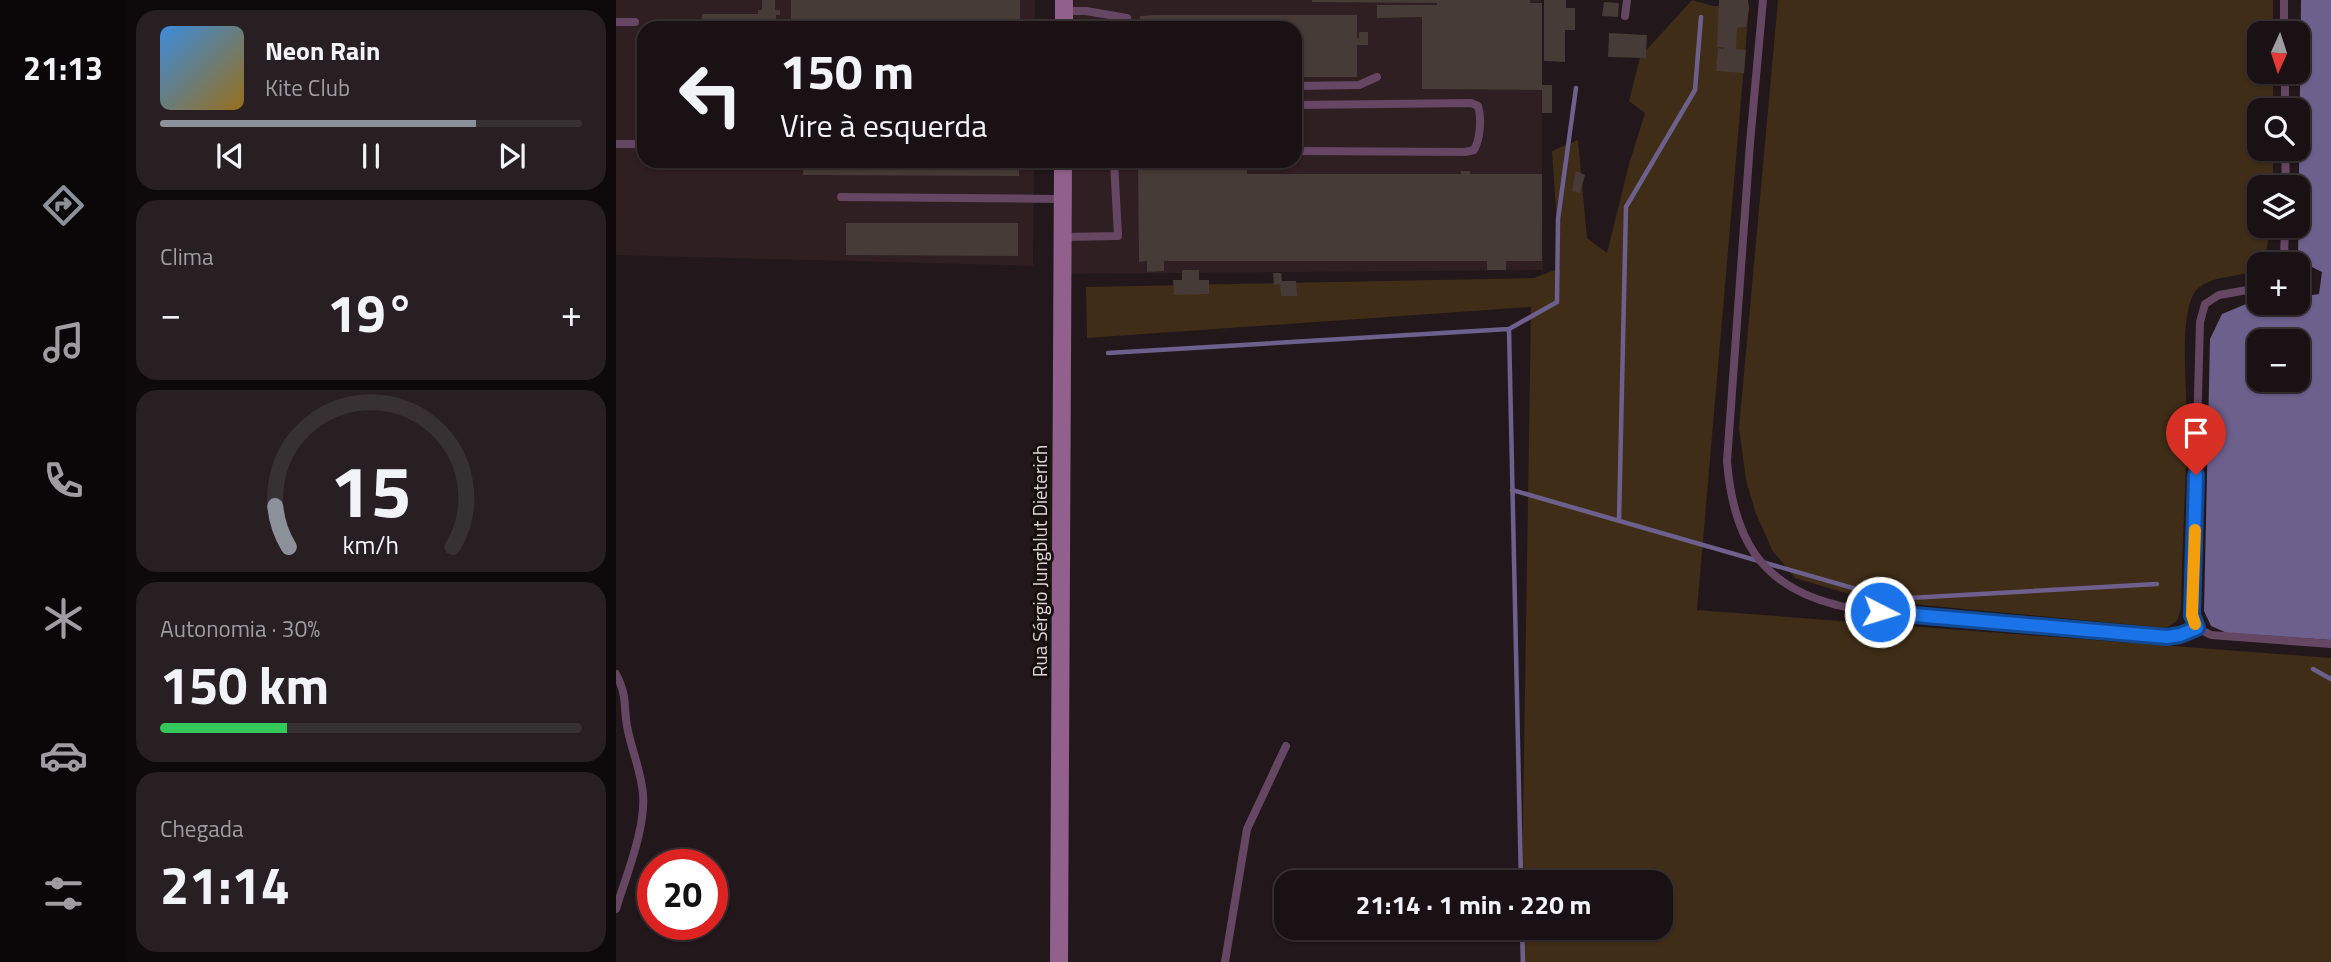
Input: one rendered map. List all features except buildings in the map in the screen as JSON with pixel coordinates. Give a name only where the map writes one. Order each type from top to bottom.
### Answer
[{"type":"street","name":"Rua Sérgio Jungblut Dieterich","points":[[1059,962],[1063,168]]},
{"type":"lane","points":[[1625,16],[1627,0]]},
{"type":"lane","points":[[1763,0],[1749,144],[1727,461],[1732,502],[1746,543],[1771,574],[1798,591],[1836,605],[1880,612],[2167,637],[2197,628]]},
{"type":"lane","points":[[2284,0],[2284,21]]},
{"type":"lane","points":[[1064,13],[1086,11],[1127,18]]},
{"type":"lane","points":[[616,22],[635,22]]},
{"type":"lane","points":[[1302,86],[1359,85],[1377,77]]},
{"type":"lane","points":[[1302,105],[1471,103],[1478,107],[1480,112],[1478,145],[1474,150],[1465,152],[1302,151]]},
{"type":"lane","points":[[616,144],[637,144]]},
{"type":"lane","points":[[1063,237],[1118,236],[1114,168]]},
{"type":"lane","points":[[841,197],[1063,199]]},
{"type":"lane","points":[[2247,290],[2219,295],[2205,304],[2200,322],[2192,615],[2197,628],[2211,635],[2331,644]]},
{"type":"lane","points":[[616,674],[625,692],[627,726],[644,798],[639,831],[616,909]]},
{"type":"lane","points":[[1225,962],[1247,829],[1286,746]]},
{"type":"shaded area","points":[[616,0],[1035,0],[1035,21],[637,21],[637,168],[1034,168],[1033,266],[616,255]]},
{"type":"shaded area","points":[[1074,0],[1541,0],[1543,270],[1070,274],[1071,168],[1302,168],[1302,21],[1073,21]]},
{"type":"shaded area","points":[[1692,0],[1713,6],[1749,8],[1697,610],[2331,658],[2331,962],[1520,962],[1521,940],[1673,940],[1673,870],[1522,870],[1531,307],[1087,338],[1086,287],[1534,278],[1560,268],[1552,151],[1578,140],[1587,238],[1607,253],[1645,113],[1629,101],[1640,57]]},
{"type":"shaded area","points":[[1778,0],[2273,0],[2273,21],[2247,21],[2247,84],[2273,84],[2273,98],[2247,98],[2247,161],[2273,161],[2273,175],[2247,175],[2247,238],[2269,238],[2268,244],[2266,252],[2247,252],[2247,273],[2215,280],[2197,290],[2188,312],[2185,343],[2187,422],[2181,608],[2177,621],[2166,628],[1869,600],[1795,578],[1772,550],[1755,511],[1746,480],[1739,428]]},
{"type":"shaded area","points":[[2301,0],[2331,0],[2331,640],[2227,633],[2211,626],[2204,611],[2210,339],[2222,314],[2246,304],[2247,315],[2310,315],[2310,295],[2319,294],[2322,272],[2310,266],[2310,252],[2298,252],[2298,238],[2310,238],[2310,175],[2299,175],[2299,161],[2310,161],[2310,98],[2300,98],[2300,84],[2310,84],[2310,21],[2301,21]]},
{"type":"waterway","points":[[1619,521],[1626,207],[1695,90],[1701,17]]},
{"type":"waterway","points":[[1509,329],[1557,302],[1558,219],[1576,88]]},
{"type":"waterway","points":[[1108,353],[1509,329],[1521,870]]},
{"type":"waterway","points":[[1512,490],[1891,599],[2157,584]]},
{"type":"waterway","points":[[2313,669],[2331,679]]},
{"type":"waterway","points":[[1522,940],[1523,962]]},
{"type":"slow traffic","points":[[2195,530],[2192,615],[2195,624]]},
{"type":"route","points":[[1880,612],[2167,637],[2197,628],[2192,615],[2196,475]]}]
